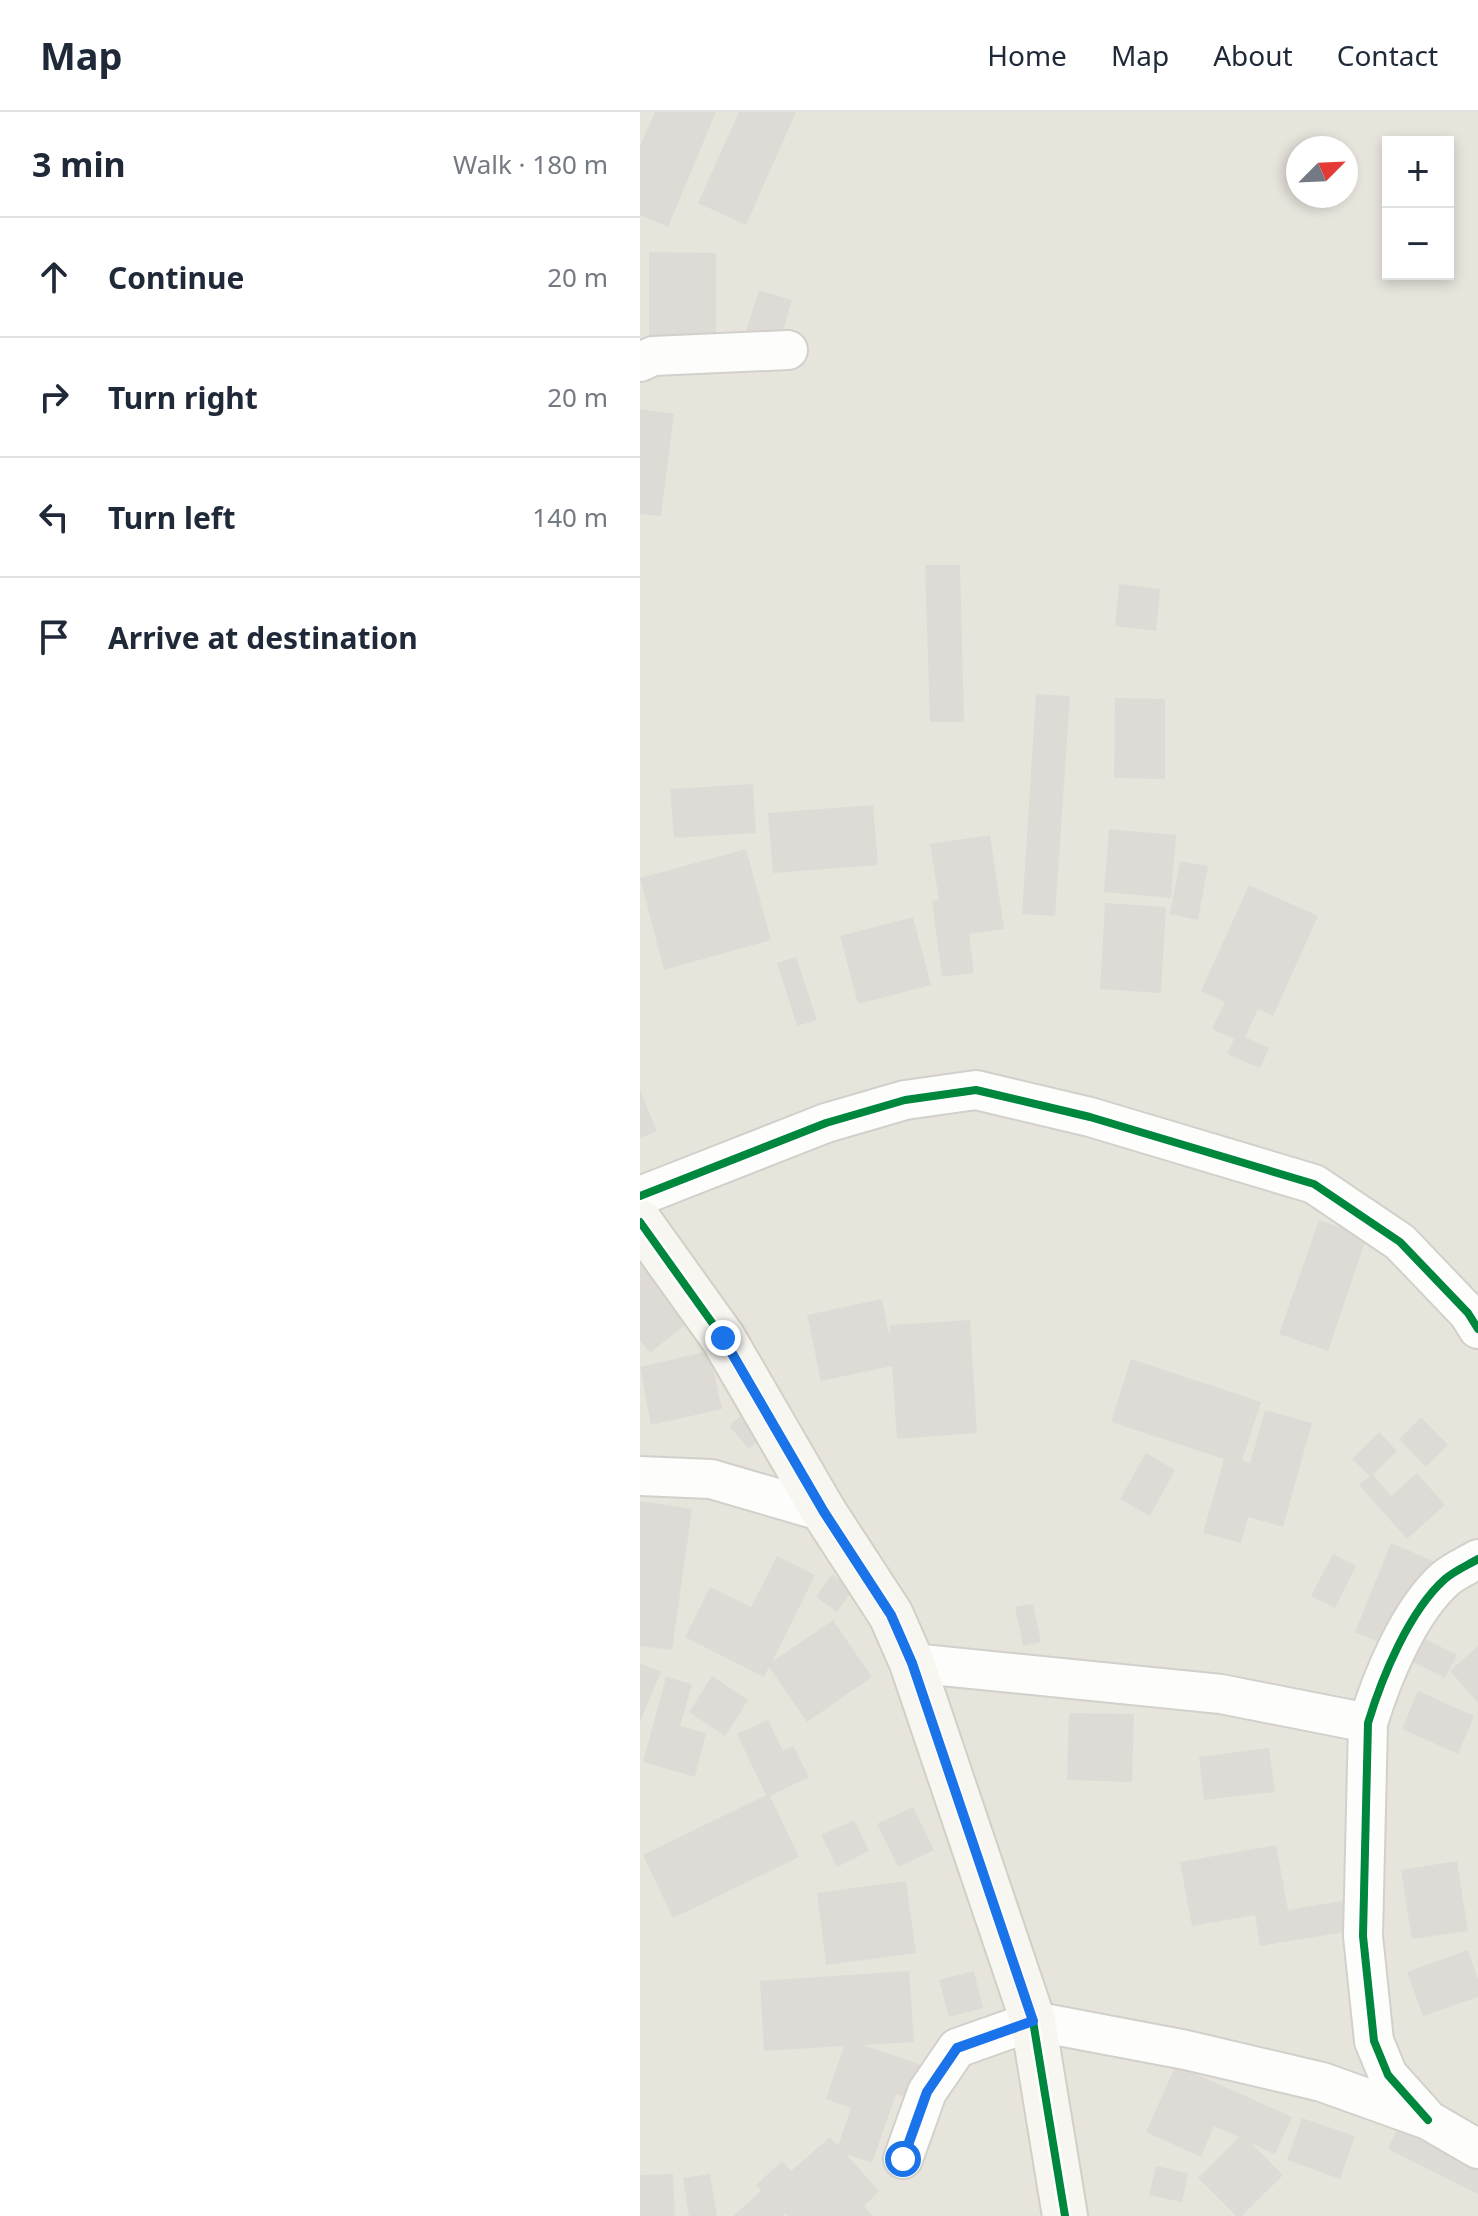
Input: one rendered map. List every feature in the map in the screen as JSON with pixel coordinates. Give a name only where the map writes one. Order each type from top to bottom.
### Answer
[{"type":"street","points":[[640,362],[653,356],[788,350]]},
{"type":"street","points":[[640,1196],[826,1123],[905,1100],[976,1090],[1090,1117],[1314,1184],[1400,1242],[1468,1313],[1478,1329]]},
{"type":"street","points":[[640,1222],[723,1338],[824,1512],[891,1615],[912,1663],[1033,2021],[1065,2216]]},
{"type":"street","points":[[640,1476],[711,1479],[824,1512]]},
{"type":"street","points":[[1428,2120],[1388,2075],[1374,2041],[1363,1936],[1368,1723],[1376,1696],[1413,1619],[1446,1578],[1478,1559]]},
{"type":"street","points":[[912,1663],[1221,1694],[1368,1723]]},
{"type":"street","points":[[903,2159],[927,2092],[957,2048],[1033,2021],[1186,2050],[1322,2082],[1428,2120],[1478,2149]]},
{"type":"shaded area","points":[[640,112],[1478,112],[1478,2216],[640,2216]]},
{"type":"building","points":[[655,112],[716,112],[668,227],[640,215],[640,146]]},
{"type":"building","points":[[739,112],[796,112],[746,225],[698,203]]},
{"type":"building","points":[[649,252],[716,253],[716,342],[649,341]]},
{"type":"building","points":[[759,290],[792,300],[779,344],[745,334]]},
{"type":"building","points":[[640,409],[674,414],[661,516],[640,514]]},
{"type":"building","points":[[925,565],[960,565],[964,722],[930,722]]},
{"type":"building","points":[[1119,584],[1160,589],[1156,631],[1115,626]]},
{"type":"building","points":[[1036,694],[1070,696],[1055,916],[1022,914]]},
{"type":"building","points":[[1115,698],[1165,699],[1165,779],[1114,778]]},
{"type":"building","points":[[753,784],[756,833],[674,838],[670,789]]},
{"type":"building","points":[[873,805],[878,865],[773,873],[768,813]]},
{"type":"building","points":[[1109,829],[1176,835],[1171,898],[1104,892]]},
{"type":"building","points":[[990,835],[1004,929],[969,934],[974,973],[942,977],[932,901],[939,900],[930,844]]},
{"type":"building","points":[[746,849],[771,940],[664,970],[640,878]]},
{"type":"building","points":[[1180,861],[1208,866],[1198,920],[1170,914]]},
{"type":"building","points":[[1249,885],[1318,916],[1273,1016],[1258,1009],[1245,1037],[1269,1048],[1260,1068],[1227,1054],[1234,1039],[1212,1029],[1225,1002],[1201,991]]},
{"type":"building","points":[[1105,903],[1166,907],[1161,993],[1100,989]]},
{"type":"building","points":[[913,917],[931,985],[858,1004],[840,936]]},
{"type":"building","points":[[796,957],[817,1020],[797,1026],[777,963]]},
{"type":"building","points":[[640,1090],[657,1131],[640,1138]]},
{"type":"building","points":[[1319,1220],[1367,1236],[1328,1351],[1279,1334]]},
{"type":"building","points":[[640,1248],[696,1316],[650,1353],[640,1341]]},
{"type":"building","points":[[882,1299],[890,1338],[890,1325],[970,1320],[977,1433],[897,1439],[892,1366],[821,1381],[807,1315]]},
{"type":"building","points":[[709,1351],[722,1409],[651,1425],[640,1367]]},
{"type":"building","points":[[1131,1359],[1261,1402],[1242,1461],[1250,1463],[1265,1410],[1312,1423],[1283,1527],[1248,1517],[1241,1543],[1203,1533],[1224,1459],[1111,1422]]},
{"type":"building","points":[[749,1408],[769,1431],[749,1449],[729,1426]]},
{"type":"building","points":[[1421,1417],[1448,1445],[1426,1467],[1399,1439]]},
{"type":"building","points":[[1379,1432],[1397,1451],[1373,1475],[1391,1496],[1417,1473],[1445,1505],[1407,1539],[1359,1485],[1370,1476],[1352,1459]]},
{"type":"building","points":[[1146,1453],[1175,1470],[1150,1516],[1120,1499]]},
{"type":"building","points":[[640,1501],[692,1509],[672,1650],[640,1646]]},
{"type":"building","points":[[1391,1543],[1438,1563],[1402,1652],[1355,1632]]},
{"type":"building","points":[[1333,1554],[1356,1566],[1335,1608],[1311,1596]]},
{"type":"building","points":[[777,1556],[815,1575],[772,1662],[833,1620],[872,1677],[807,1722],[769,1667],[764,1677],[685,1637],[710,1587],[751,1607]]},
{"type":"building","points":[[832,1574],[853,1590],[837,1612],[816,1597]]},
{"type":"building","points":[[1033,1604],[1041,1642],[1023,1646],[1015,1607]]},
{"type":"building","points":[[1425,1639],[1457,1655],[1445,1678],[1413,1662]]},
{"type":"building","points":[[1478,1646],[1478,1703],[1450,1671]]},
{"type":"building","points":[[640,1663],[661,1672],[640,1722]]},
{"type":"building","points":[[712,1676],[748,1700],[725,1736],[689,1712]]},
{"type":"building","points":[[666,1677],[692,1684],[680,1726],[706,1733],[695,1777],[643,1762]]},
{"type":"building","points":[[1418,1691],[1474,1716],[1458,1754],[1402,1729]]},
{"type":"building","points":[[1069,1713],[1134,1714],[1132,1782],[1067,1780]]},
{"type":"building","points":[[768,1720],[783,1751],[793,1746],[809,1777],[770,1796],[799,1857],[673,1918],[643,1855],[766,1795],[737,1734]]},
{"type":"building","points":[[1269,1748],[1275,1792],[1204,1800],[1199,1757]]},
{"type":"building","points":[[913,1807],[934,1850],[898,1867],[877,1824]]},
{"type":"building","points":[[854,1820],[869,1851],[837,1867],[821,1835]]},
{"type":"building","points":[[1276,1845],[1288,1910],[1358,1898],[1363,1929],[1260,1946],[1255,1915],[1192,1926],[1180,1862]]},
{"type":"building","points":[[1457,1861],[1468,1931],[1412,1939],[1401,1870]]},
{"type":"building","points":[[906,1881],[916,1953],[826,1965],[817,1893]]},
{"type":"building","points":[[1468,1950],[1478,1979],[1478,1997],[1423,2016],[1407,1972]]},
{"type":"building","points":[[909,1971],[914,2042],[863,2045],[930,2068],[919,2102],[896,2094],[872,2163],[846,2154],[879,2191],[864,2206],[873,2216],[788,2216],[785,2213],[782,2216],[733,2216],[761,2191],[756,2185],[782,2161],[791,2171],[830,2137],[838,2146],[851,2108],[826,2099],[844,2046],[764,2051],[760,1981]]},
{"type":"building","points":[[974,1971],[983,2008],[949,2017],[939,1980]]},
{"type":"building","points":[[1176,2065],[1292,2117],[1275,2154],[1251,2143],[1283,2175],[1242,2216],[1236,2216],[1198,2178],[1239,2137],[1214,2126],[1201,2157],[1146,2132]]},
{"type":"building","points":[[1302,2118],[1355,2136],[1340,2179],[1287,2160]]},
{"type":"building","points":[[1399,2125],[1478,2164],[1478,2194],[1388,2149]]},
{"type":"building","points":[[1156,2166],[1188,2173],[1182,2202],[1149,2195]]},
{"type":"building","points":[[673,2174],[675,2216],[640,2216],[640,2175]]},
{"type":"building","points":[[710,2174],[717,2216],[689,2216],[683,2178]]},
{"type":"cycle path","points":[[640,1196],[826,1123],[905,1100],[976,1090],[1090,1117],[1314,1184],[1400,1242],[1468,1313],[1478,1329]]},
{"type":"cycle path","points":[[640,1222],[723,1338],[824,1512],[891,1615],[912,1663],[1033,2021],[1065,2216]]},
{"type":"cycle path","points":[[1428,2120],[1388,2075],[1374,2041],[1363,1936],[1368,1723],[1398,1646],[1420,1609],[1445,1579],[1478,1559]]},
{"type":"route","points":[[723,1338],[824,1512],[891,1615],[912,1663],[1033,2021],[957,2048],[927,2092],[903,2159]]}]
